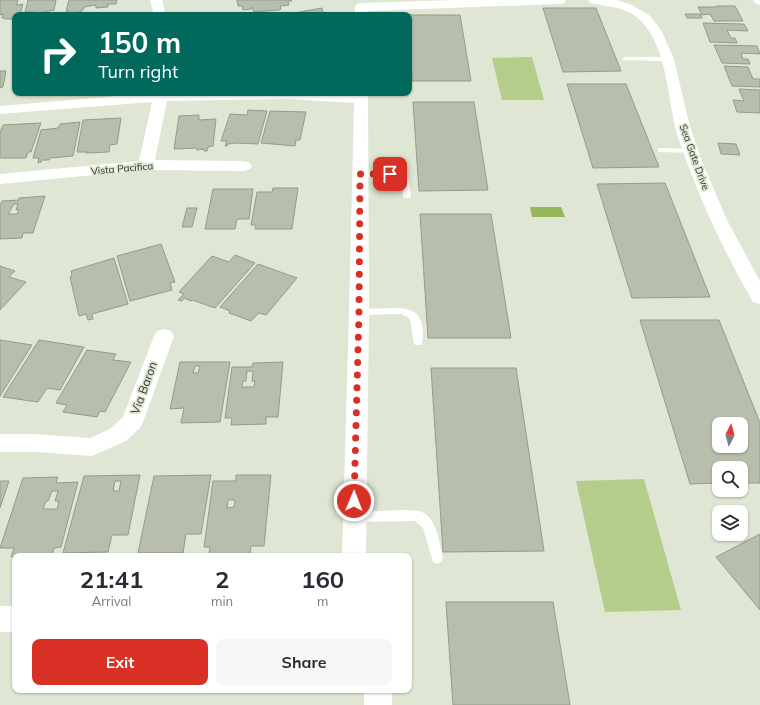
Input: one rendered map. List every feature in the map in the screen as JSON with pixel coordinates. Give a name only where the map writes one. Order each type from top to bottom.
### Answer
[{"type":"street","points":[[156,0],[159,12]]},
{"type":"street","points":[[362,7],[560,0]]},
{"type":"street","name":"Sea Gate Drive","points":[[594,0],[612,3],[630,9],[645,17],[653,27],[667,59],[686,137],[691,151],[719,220],[760,297]]},
{"type":"street","points":[[0,110],[150,96]]},
{"type":"street","points":[[146,165],[161,96]]},
{"type":"street","points":[[354,553],[359,312],[361,96]]},
{"type":"street","name":"Vista Pacifica","points":[[0,179],[146,165],[244,166]]},
{"type":"street","name":"Via Baron","points":[[0,443],[36,443],[92,447],[118,435],[132,422],[164,336]]},
{"type":"street","points":[[0,619],[12,619]]},
{"type":"street","points":[[378,693],[378,705]]},
{"type":"lane","points":[[625,59],[667,59]]},
{"type":"lane","points":[[661,150],[691,151]]},
{"type":"lane","points":[[360,174],[390,174],[399,176],[406,181],[407,196]]},
{"type":"lane","points":[[359,312],[402,311],[413,316],[417,325],[418,342]]},
{"type":"lane","points":[[354,516],[418,516],[428,525],[437,558]]},
{"type":"shaded area","points":[[532,57],[544,100],[502,100],[492,58]]},
{"type":"shaded area","points":[[530,207],[561,207],[565,217],[532,217]]},
{"type":"shaded area","points":[[644,479],[681,610],[605,612],[576,481]]},
{"type":"building","points":[[0,0],[18,0],[16,5],[23,4],[21,12],[12,12],[12,19],[2,18],[3,14],[0,15]]},
{"type":"building","points":[[28,0],[56,0],[54,10],[44,12],[25,12]]},
{"type":"building","points":[[69,0],[117,0],[116,4],[108,4],[108,7],[96,8],[96,5],[84,7],[80,12],[66,11]]},
{"type":"building","points":[[237,0],[292,1],[288,1],[289,5],[280,6],[281,9],[279,10],[254,12],[252,7],[251,9],[243,10],[242,6],[238,6]]},
{"type":"building","points":[[735,6],[743,21],[714,21],[710,14],[702,15],[698,7]]},
{"type":"building","points":[[322,8],[323,12],[300,12]]},
{"type":"building","points":[[543,8],[596,8],[621,71],[563,72]]},
{"type":"building","points":[[685,14],[700,14],[702,18],[687,18]]},
{"type":"building","points":[[412,15],[460,15],[471,81],[412,81]]},
{"type":"building","points":[[703,23],[744,24],[748,31],[727,30],[731,38],[735,38],[737,43],[710,42]]},
{"type":"building","points":[[714,45],[757,46],[760,54],[741,53],[743,59],[748,59],[750,64],[722,63]]},
{"type":"building","points":[[724,66],[748,67],[753,79],[760,79],[760,87],[732,86]]},
{"type":"building","points":[[0,71],[6,71],[3,87],[0,88]]},
{"type":"building","points":[[567,84],[626,84],[659,167],[593,168]]},
{"type":"building","points":[[739,89],[760,90],[760,113],[737,112],[733,100],[744,101]]},
{"type":"building","points":[[413,102],[474,102],[488,190],[419,191]]},
{"type":"building","points":[[248,110],[267,111],[258,144],[236,143],[225,146],[227,141],[221,141],[230,114],[247,115]]},
{"type":"building","points":[[270,111],[306,112],[300,140],[296,140],[295,146],[261,143]]},
{"type":"building","points":[[199,115],[199,120],[216,119],[213,146],[208,147],[207,151],[204,151],[204,149],[197,150],[197,148],[174,149],[179,116]]},
{"type":"building","points":[[121,118],[117,144],[110,145],[109,152],[77,152],[83,120]]},
{"type":"building","points":[[80,122],[73,156],[50,158],[49,160],[42,160],[38,163],[39,158],[33,158],[41,130],[58,128],[60,124]]},
{"type":"building","points":[[41,123],[31,152],[28,152],[26,158],[0,158],[0,132],[3,125]]},
{"type":"building","points":[[718,143],[736,144],[740,155],[721,154]]},
{"type":"building","points":[[665,183],[710,297],[632,298],[597,184]]},
{"type":"building","points":[[273,188],[298,188],[292,229],[255,229],[256,225],[251,225],[257,192],[272,192]]},
{"type":"building","points":[[213,189],[253,189],[249,219],[237,219],[235,229],[205,229]]},
{"type":"building","points":[[45,196],[33,233],[23,233],[22,238],[0,239],[0,206],[2,201],[19,200],[19,198]],"holes":[[[14,204],[18,204],[16,210],[19,209],[17,214],[8,214]]]},
{"type":"building","points":[[187,208],[197,208],[192,227],[182,227]]},
{"type":"building","points":[[420,214],[491,214],[511,338],[428,338]]},
{"type":"building","points":[[161,244],[175,282],[170,283],[172,290],[130,301],[117,256]]},
{"type":"building","points":[[235,255],[255,263],[215,308],[184,298],[182,301],[178,300],[184,294],[179,292],[212,256],[229,262]]},
{"type":"building","points":[[114,258],[128,304],[92,314],[93,319],[88,320],[86,314],[79,316],[70,277],[72,276],[71,271]]},
{"type":"building","points":[[258,264],[297,278],[266,315],[259,313],[251,321],[229,313],[230,311],[220,307]]},
{"type":"building","points":[[0,266],[15,271],[9,277],[26,282],[0,310]]},
{"type":"building","points":[[640,320],[719,320],[760,423],[760,483],[748,483],[748,461],[712,461],[712,483],[690,484]]},
{"type":"building","points":[[0,340],[32,345],[0,396]]},
{"type":"building","points":[[39,340],[84,347],[60,390],[47,388],[38,402],[3,397]]},
{"type":"building","points":[[87,350],[116,354],[113,360],[131,362],[105,412],[100,411],[97,417],[63,412],[67,405],[56,403]]},
{"type":"building","points":[[180,362],[230,362],[220,422],[181,423],[184,408],[170,409]],"holes":[[[195,366],[200,366],[198,373],[193,373]]]},
{"type":"building","points":[[283,362],[278,417],[266,417],[266,424],[231,425],[232,418],[225,418],[232,367],[252,367],[253,363]],"holes":[[[247,371],[253,371],[252,381],[255,381],[254,387],[242,387],[243,381],[246,381]]]},
{"type":"building","points":[[431,368],[516,368],[544,551],[443,552]]},
{"type":"building","points":[[140,475],[128,535],[112,535],[108,552],[63,553],[84,476]],"holes":[[[115,481],[121,481],[119,491],[113,491]]]},
{"type":"building","points":[[211,475],[201,534],[186,534],[183,553],[138,553],[154,476]]},
{"type":"building","points":[[236,475],[271,475],[264,546],[251,546],[250,553],[209,553],[210,547],[204,547],[213,481],[236,481]],"holes":[[[228,500],[235,500],[234,507],[227,508]]]},
{"type":"building","points":[[58,477],[56,483],[78,482],[61,547],[54,548],[53,553],[12,553],[14,548],[0,548],[23,478]],"holes":[[[52,491],[58,491],[55,501],[59,501],[57,509],[43,509]]]},
{"type":"building","points":[[0,481],[9,481],[0,508]]},
{"type":"building","points":[[760,534],[760,610],[716,557]]},
{"type":"building","points":[[446,602],[553,602],[570,705],[453,705]]},
{"type":"route","points":[[354,501],[359,312],[360,174],[390,174]]}]
